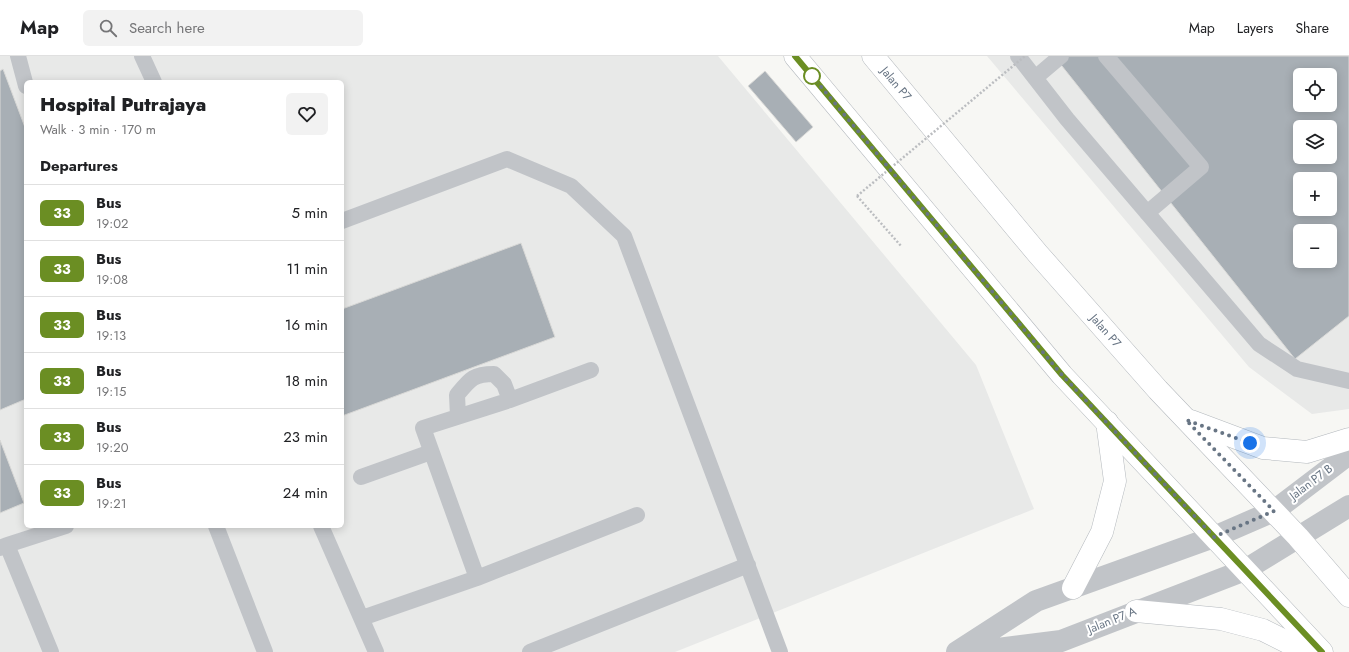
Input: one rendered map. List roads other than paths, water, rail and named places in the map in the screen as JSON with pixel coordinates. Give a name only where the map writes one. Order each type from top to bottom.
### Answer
[{"type":"main road","points":[[795,56],[1062,375],[1322,652]]},
{"type":"main road","name":"Jalan P7","points":[[873,56],[1038,254],[1186,420],[1274,511],[1349,596]]},
{"type":"main road","points":[[1186,420],[1263,448],[1307,452],[1349,439]]},
{"type":"main road","points":[[1073,588],[1102,532],[1114,481],[1107,422]]},
{"type":"main road","points":[[1136,611],[1221,619],[1263,630],[1307,652]]},
{"type":"street","name":"Jalan P7 B","points":[[1214,537],[1274,511],[1349,454]]},
{"type":"street","points":[[1298,537],[1349,506]]},
{"type":"street","points":[[957,652],[1036,601],[1214,537]]},
{"type":"street","name":"Jalan P7 A","points":[[974,652],[1061,641],[1245,570],[1298,537]]},
{"type":"lane","points":[[18,56],[24,80]]},
{"type":"lane","points":[[142,56],[153,80]]},
{"type":"lane","points":[[1018,56],[1067,119],[1259,344],[1297,369],[1349,381]]},
{"type":"lane","points":[[1035,78],[1061,56]]},
{"type":"lane","points":[[1106,56],[1201,167],[1147,213]]},
{"type":"lane","points":[[344,220],[507,159],[571,186],[624,236],[780,652]]},
{"type":"lane","points":[[477,578],[423,428],[510,400],[591,370]]},
{"type":"lane","points":[[458,416],[457,395],[469,380],[480,374],[494,374],[504,384],[510,400]]},
{"type":"lane","points":[[361,477],[431,452]]},
{"type":"lane","points":[[362,618],[477,578],[637,515]]},
{"type":"lane","points":[[51,652],[4,547],[60,528]]},
{"type":"lane","points":[[217,528],[265,652]]},
{"type":"lane","points":[[322,528],[376,652]]},
{"type":"lane","points":[[530,652],[748,565]]}]
